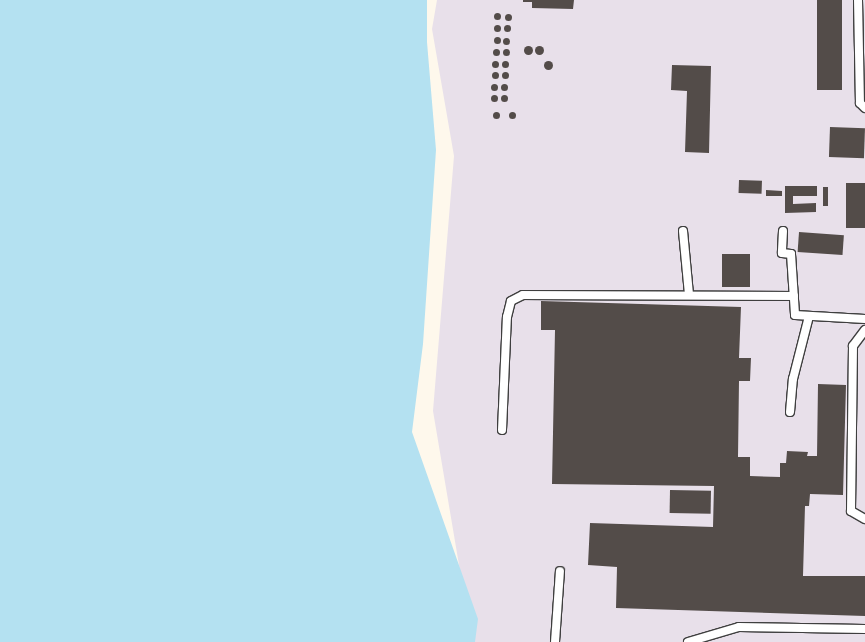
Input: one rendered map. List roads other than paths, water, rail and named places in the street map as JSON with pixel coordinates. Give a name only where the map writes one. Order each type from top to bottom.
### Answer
[{"type":"lane","points":[[858,0],[860,103],[865,108]]},
{"type":"lane","points":[[683,230],[689,295]]},
{"type":"lane","points":[[783,231],[782,253],[791,254],[796,315],[865,318]]},
{"type":"lane","points":[[502,430],[507,317],[511,301],[523,295],[794,296]]},
{"type":"lane","points":[[790,412],[793,379],[809,316]]},
{"type":"lane","points":[[865,330],[853,346],[851,512],[865,520]]},
{"type":"lane","points":[[555,642],[560,571]]},
{"type":"lane","points":[[688,642],[738,627],[865,629]]},
{"type":"water","points":[[0,0],[427,0],[427,42],[436,150],[423,344],[412,432],[478,619],[475,642],[0,642]]}]
